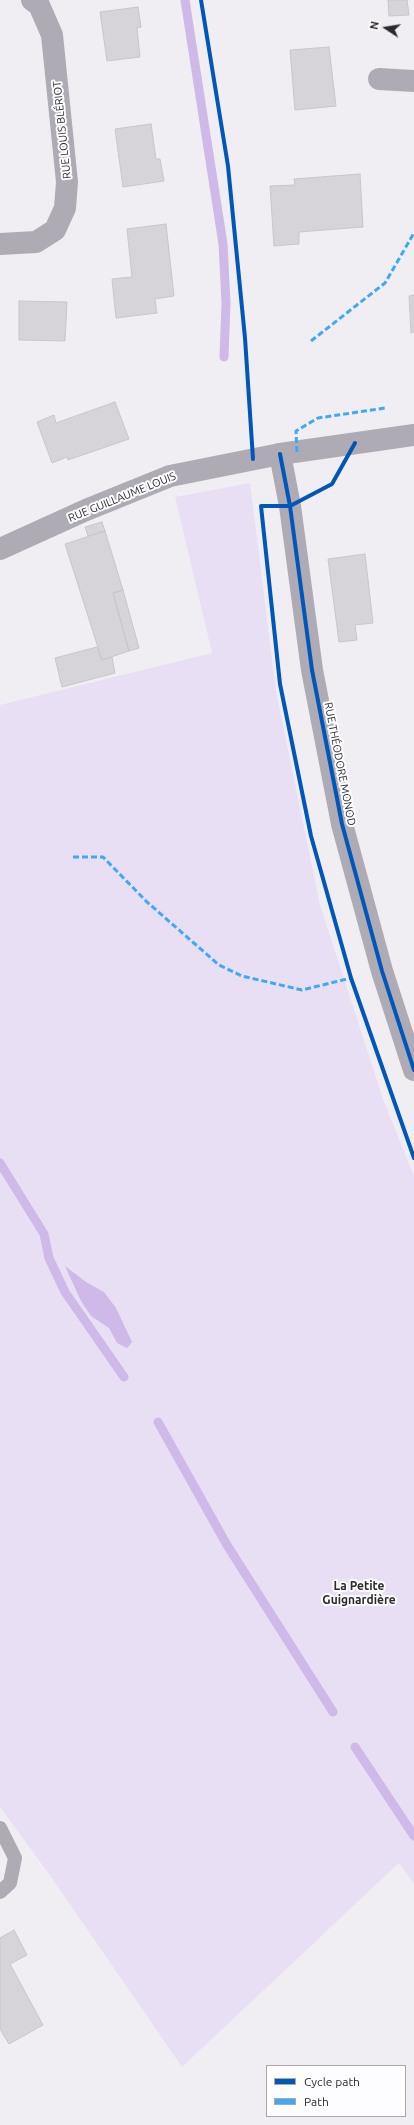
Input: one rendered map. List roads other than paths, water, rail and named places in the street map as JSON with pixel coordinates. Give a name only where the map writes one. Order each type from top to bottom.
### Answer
[{"type":"street","name":"RUE LOUIS BLÉRIOT","points":[[0,244],[36,242],[55,230],[65,208],[67,182],[52,35],[39,5],[32,0]]},
{"type":"street","points":[[379,79],[414,81]]},
{"type":"street","name":"RUE GUILLAUME LOUIS","points":[[0,549],[86,510],[170,476],[280,454],[414,435]]},
{"type":"street","name":"RUE THÉODORE MONOD","points":[[280,454],[290,506],[312,670],[342,824],[382,971],[414,1070]]},
{"type":"lane","points":[[0,1828],[15,1858],[10,1883],[0,1892]]},
{"type":"waterway","points":[[185,0],[223,244],[226,303],[224,357]]},
{"type":"waterway","points":[[0,1163],[44,1234],[49,1258],[65,1292],[124,1377]]},
{"type":"waterway","points":[[158,1422],[227,1545],[333,1712]]},
{"type":"waterway","points":[[355,1747],[414,1836]]},
{"type":"district","name":"La Petite Guignardière","points":[[359,1593]]}]
